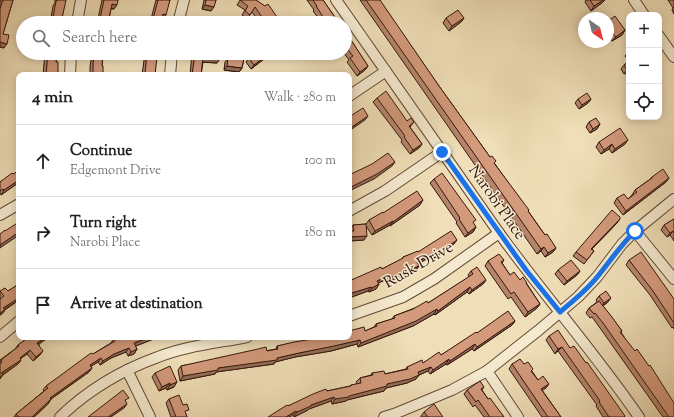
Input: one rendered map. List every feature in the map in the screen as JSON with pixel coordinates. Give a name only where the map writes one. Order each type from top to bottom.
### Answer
[{"type":"street","points":[[78,16],[81,0]]},
{"type":"street","points":[[182,16],[184,0]]},
{"type":"street","name":"Narobi Place","points":[[336,0],[347,16]]},
{"type":"street","points":[[634,0],[642,12]]},
{"type":"street","name":"Narobi Place","points":[[352,23],[499,233],[616,383],[639,417]]},
{"type":"street","points":[[662,40],[674,57]]},
{"type":"street","points":[[70,72],[71,60]]},
{"type":"street","points":[[170,72],[171,60]]},
{"type":"street","points":[[352,94],[386,71]]},
{"type":"street","points":[[352,209],[385,191],[442,152]]},
{"type":"street","points":[[391,416],[452,390],[486,371],[578,298],[597,277],[622,244],[635,231],[674,200]]},
{"type":"street","points":[[0,215],[16,206]]},
{"type":"street","points":[[635,231],[674,279]]},
{"type":"street","name":"Rusk Drive","points":[[352,315],[403,297],[434,279],[499,233]]},
{"type":"street","points":[[0,337],[16,324]]},
{"type":"street","points":[[60,417],[101,385],[127,370],[158,356],[231,340]]},
{"type":"street","points":[[127,370],[150,417]]},
{"type":"street","points":[[486,371],[518,417]]},
{"type":"building","points":[[3,0],[13,0],[3,34],[9,35],[7,44],[0,42],[0,9]]},
{"type":"building","points":[[66,0],[63,16],[53,16],[57,1]]},
{"type":"building","points":[[104,0],[118,0],[117,5],[112,4],[109,16],[101,16]]},
{"type":"building","points":[[158,0],[170,0],[166,15],[163,14],[163,16],[154,16]]},
{"type":"building","points":[[206,0],[216,0],[214,7],[205,5]]},
{"type":"building","points":[[240,0],[256,0],[265,6],[268,4],[276,16],[261,16],[255,7],[250,15],[245,11],[248,6]]},
{"type":"building","points":[[313,0],[323,0],[334,16],[322,16]]},
{"type":"building","points":[[366,0],[380,0],[439,86],[490,157],[492,156],[496,161],[494,163],[529,210],[528,211],[545,235],[547,234],[556,248],[548,253],[544,247],[541,249]]},
{"type":"building","points":[[590,0],[603,0],[594,6]]},
{"type":"building","points":[[458,10],[464,18],[452,26],[446,18]]},
{"type":"building","points":[[615,16],[625,30],[616,37],[614,35]]},
{"type":"building","points":[[352,42],[368,66],[360,72],[351,60],[353,56]]},
{"type":"building","points":[[47,60],[56,60],[56,62],[58,62],[58,72],[46,72]]},
{"type":"building","points":[[94,60],[102,60],[103,72],[93,72]]},
{"type":"building","points":[[146,60],[157,60],[155,72],[145,72]]},
{"type":"building","points":[[194,60],[203,60],[201,72],[192,72]]},
{"type":"building","points":[[228,60],[244,60],[242,68],[227,66]]},
{"type":"building","points":[[250,60],[260,60],[254,65]]},
{"type":"building","points":[[386,91],[407,121],[411,118],[414,122],[409,126],[422,144],[413,150],[404,137],[405,136],[377,98]]},
{"type":"building","points":[[587,93],[591,99],[582,105],[578,99]]},
{"type":"building","points":[[363,108],[368,116],[352,127],[352,115]]},
{"type":"building","points":[[596,118],[600,124],[593,129],[589,122]]},
{"type":"building","points":[[620,128],[628,140],[615,149],[612,144],[604,150],[599,142]]},
{"type":"building","points":[[388,153],[395,162],[377,174],[352,186],[352,174],[372,164]]},
{"type":"building","points":[[663,169],[669,178],[626,211],[617,198],[624,194],[628,199],[637,192],[635,190]]},
{"type":"building","points":[[16,172],[16,182],[0,191],[0,182],[12,173]]},
{"type":"building","points":[[442,173],[476,220],[473,222],[476,227],[468,233],[459,219],[460,218],[434,179]]},
{"type":"building","points":[[417,191],[423,200],[393,222],[375,231],[369,220],[383,213]]},
{"type":"building","points":[[612,210],[620,217],[620,219],[591,249],[594,251],[587,260],[576,252]]},
{"type":"building","points":[[674,219],[674,233],[673,231],[670,233],[664,225]]},
{"type":"building","points":[[16,224],[16,234],[0,245],[0,234]]},
{"type":"building","points":[[366,224],[367,236],[352,237],[352,231],[354,231],[353,225]]},
{"type":"building","points":[[451,231],[457,240],[435,256],[433,253],[417,262],[419,266],[409,270],[408,269],[390,278],[388,276],[377,281],[379,284],[372,288],[371,287],[352,293],[352,280],[381,267],[382,269],[403,257],[418,252]]},
{"type":"building","points":[[641,252],[674,299],[674,323],[653,291],[629,260]]},
{"type":"building","points":[[499,254],[504,260],[501,262],[510,275],[514,272],[520,280],[523,277],[540,304],[528,312],[514,292],[511,294],[488,261]]},
{"type":"building","points":[[571,260],[580,271],[567,281],[558,270]]},
{"type":"building","points":[[477,267],[486,280],[472,290],[470,287],[438,311],[437,309],[416,321],[361,343],[360,340],[277,358],[277,360],[218,368],[218,370],[183,376],[181,366],[266,347],[267,351],[278,349],[277,346],[306,340],[352,340],[352,330],[364,327],[365,331],[377,326],[376,324],[395,318],[394,316],[413,309],[427,301],[428,303],[473,274],[471,271]]},
{"type":"building","points":[[16,286],[16,300],[3,308],[5,310],[0,313],[0,299],[4,296],[0,291],[5,288],[8,291]]},
{"type":"building","points":[[606,291],[611,298],[604,303],[599,296]]},
{"type":"building","points":[[599,301],[612,317],[622,331],[620,332],[635,351],[637,349],[649,366],[650,365],[674,403],[674,417],[669,417],[603,323],[589,308]]},
{"type":"building","points":[[508,311],[515,321],[477,347],[475,344],[450,361],[449,359],[433,370],[431,367],[418,372],[419,375],[410,379],[387,384],[387,386],[349,397],[335,399],[334,397],[311,405],[297,412],[296,411],[286,417],[268,417],[287,405],[288,406],[326,389],[327,391],[351,386],[361,383],[360,378],[373,375],[372,373],[384,371],[385,374],[408,369],[407,367],[422,360],[423,363],[439,352],[441,355],[476,332],[477,333]]},
{"type":"building","points":[[558,330],[570,348],[574,346],[586,363],[587,362],[625,416],[624,417],[609,417],[599,402],[600,401],[562,347],[558,349],[549,336]]},
{"type":"building","points":[[25,340],[42,340],[37,343],[43,351],[36,357],[30,350],[20,358],[21,360],[1,373],[3,375],[0,377],[1,360],[19,346],[18,345]]},
{"type":"building","points":[[142,340],[134,343],[137,349],[131,352],[129,348],[114,354],[103,361],[101,358],[90,365],[92,368],[50,398],[51,399],[32,417],[19,417],[16,414],[48,388],[46,386],[91,353],[93,354],[115,341]]},
{"type":"building","points":[[520,359],[524,364],[528,362],[533,369],[531,371],[538,380],[543,376],[549,384],[541,389],[561,417],[548,417],[512,364]]},
{"type":"building","points":[[170,366],[177,382],[170,385],[170,383],[162,387],[155,373]]},
{"type":"building","points":[[480,381],[484,387],[481,389],[488,399],[490,398],[504,417],[490,417],[478,400],[476,402],[467,390]]},
{"type":"building","points":[[123,390],[129,398],[125,400],[127,404],[108,417],[88,417]]},
{"type":"building","points":[[179,395],[183,405],[187,404],[189,410],[185,411],[187,417],[176,417],[169,399]]},
{"type":"building","points":[[434,404],[443,417],[428,417],[424,412]]},
{"type":"route","points":[[442,152],[526,270],[560,312],[578,298],[597,277],[622,244],[635,231]]}]
